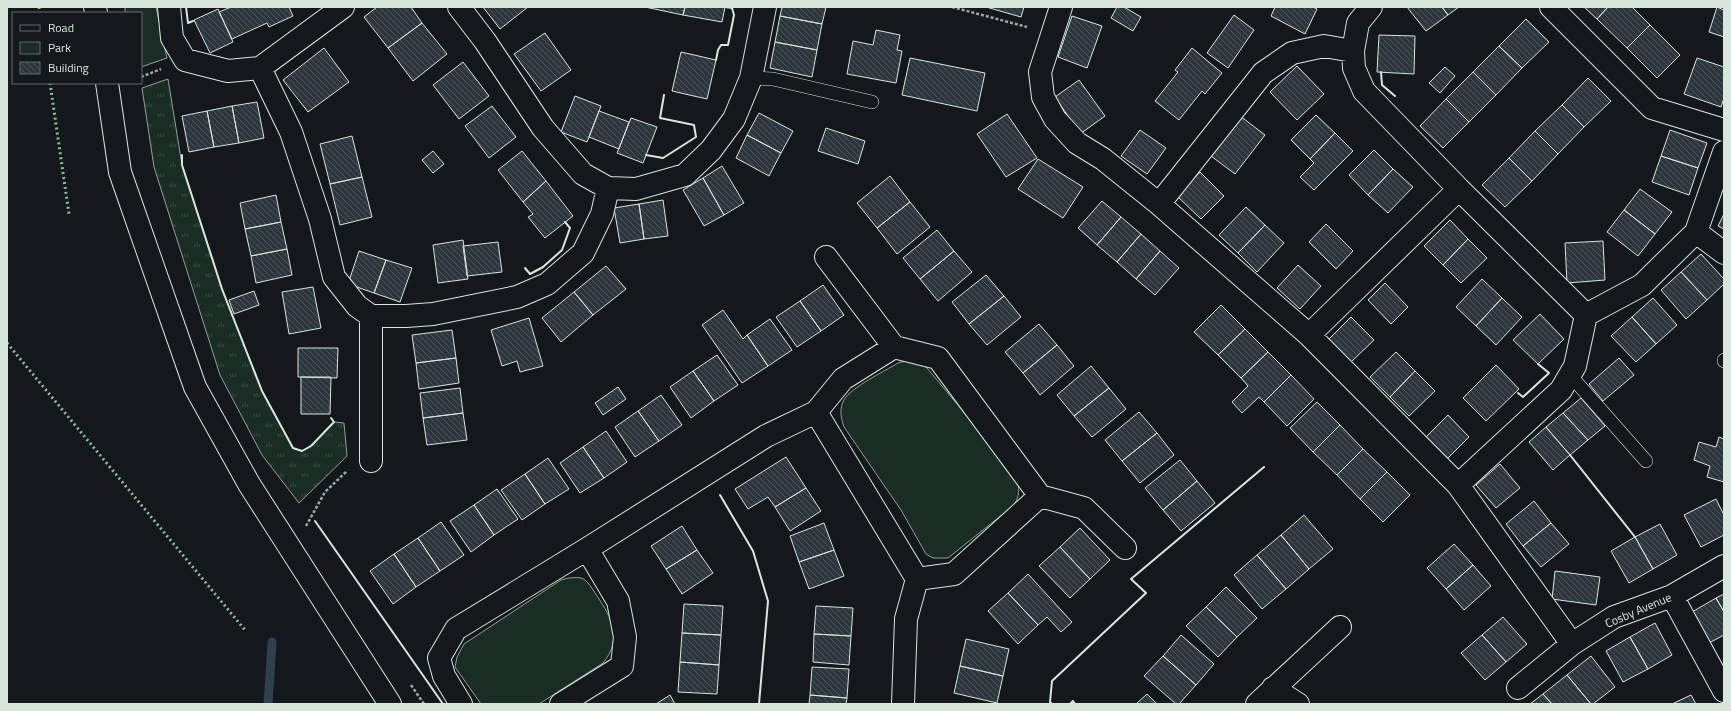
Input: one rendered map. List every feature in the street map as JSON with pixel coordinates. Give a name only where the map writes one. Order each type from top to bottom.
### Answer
[{"type":"street","points":[[168,7],[172,38],[185,60],[228,71],[260,68],[343,7]]},
{"type":"street","points":[[459,7],[485,41],[543,128],[583,174],[608,188],[636,189],[685,175],[711,150],[734,119],[751,78],[765,7]]},
{"type":"street","points":[[1061,7],[1040,72],[1043,96],[1055,119],[1077,143],[1103,159],[1159,204],[1309,335],[1458,485],[1572,644]]},
{"type":"street","points":[[1371,7],[1358,24],[1353,51],[1354,68],[1364,91],[1459,189],[1586,315]]},
{"type":"street","points":[[1551,7],[1652,108],[1724,130]]},
{"type":"street","points":[[1159,204],[1263,73],[1292,53],[1324,46],[1353,51]]},
{"type":"street","points":[[260,68],[291,132],[320,219],[334,277],[356,306],[371,316],[433,314],[517,297],[548,284],[583,253],[602,214],[608,188]]},
{"type":"street","points":[[107,84],[120,172],[195,388],[249,484],[390,704]]},
{"type":"street","points":[[1458,485],[1561,390],[1575,366],[1586,315],[1642,285],[1696,232],[1724,152]]},
{"type":"street","points":[[1309,335],[1459,189]]},
{"type":"street","points":[[1696,232],[1724,253]]},
{"type":"street","points":[[826,257],[894,347],[938,358],[1040,496],[1084,508],[1125,548]]},
{"type":"street","points":[[371,316],[371,461]]},
{"type":"street","points":[[462,704],[444,676],[439,658],[456,629],[587,549],[766,436],[816,412],[843,379],[894,347]]},
{"type":"street","points":[[816,412],[917,579],[906,619],[903,704]]},
{"type":"street","points":[[917,579],[954,574],[1040,496]]},
{"type":"street","points":[[561,704],[622,666],[625,637],[618,601],[587,549]]},
{"type":"street","name":"Cosby Avenue","points":[[1518,688],[1572,644],[1614,617],[1672,596],[1724,566]]},
{"type":"street","points":[[1672,596],[1724,691]]},
{"type":"street","points":[[1257,704],[1340,627]]},
{"type":"street","points":[[1273,688],[1298,704]]},
{"type":"lane","points":[[751,78],[773,79],[872,102]]},
{"type":"lane","points":[[1570,375],[1646,461]]},
{"type":"path","points":[[952,7],[1053,34]]},
{"type":"path","points":[[304,530],[325,492],[354,465],[371,461]]},
{"type":"path","points":[[411,685],[424,704]]},
{"type":"green space","points":[[125,7],[156,7],[167,58],[142,67],[142,12],[125,12]]},
{"type":"green space","points":[[168,79],[182,165],[222,289],[262,391],[293,448],[302,451],[311,446],[334,422],[344,423],[347,456],[299,503],[262,455],[220,375],[154,167],[142,88]]},
{"type":"green space","points":[[906,361],[922,364],[927,368],[1013,471],[1019,488],[1018,497],[1013,506],[948,558],[933,558],[926,554],[901,510],[844,427],[842,421],[842,403],[853,390],[898,363]]},
{"type":"green space","points":[[568,578],[581,578],[588,583],[607,612],[611,621],[614,637],[613,646],[603,663],[539,704],[481,704],[455,667],[457,657],[464,644],[561,580]]},
{"type":"building","points":[[231,7],[289,7],[293,16],[269,27],[267,23],[232,39],[219,12]]},
{"type":"building","points":[[377,7],[411,7],[422,23],[388,48],[364,17]]},
{"type":"building","points":[[483,7],[528,7],[500,29]]},
{"type":"building","points":[[645,7],[685,7],[683,15]]},
{"type":"building","points":[[685,7],[725,7],[722,22],[683,15]]},
{"type":"building","points":[[782,7],[826,7],[822,24],[780,16]]},
{"type":"building","points":[[986,7],[1024,7],[1021,17]]},
{"type":"building","points":[[1117,7],[1124,7],[1141,17],[1133,31],[1111,18]]},
{"type":"building","points":[[1275,7],[1313,7],[1317,9],[1305,34],[1271,16]]},
{"type":"building","points":[[1407,7],[1442,7],[1448,15],[1426,31]]},
{"type":"building","points":[[1442,7],[1459,7],[1448,15]]},
{"type":"building","points":[[1584,7],[1608,7],[1597,19]]},
{"type":"building","points":[[1608,7],[1632,7],[1650,25],[1627,48],[1597,19]]},
{"type":"building","points":[[1717,7],[1724,10],[1724,37],[1709,32]]},
{"type":"building","points":[[218,9],[233,42],[210,53],[194,20]]},
{"type":"building","points":[[1234,15],[1254,30],[1228,68],[1207,53]]},
{"type":"building","points":[[780,16],[822,24],[817,50],[775,42]]},
{"type":"building","points":[[1072,16],[1102,26],[1087,68],[1058,57]]},
{"type":"building","points":[[1526,19],[1549,42],[1522,68],[1499,46]]},
{"type":"building","points":[[422,23],[447,54],[413,81],[388,48]]},
{"type":"building","points":[[1650,25],[1680,55],[1657,78],[1627,48]]},
{"type":"building","points":[[876,30],[900,35],[897,50],[902,51],[896,83],[847,74],[853,41],[873,45]]},
{"type":"building","points":[[545,33],[571,70],[541,91],[514,54]]},
{"type":"building","points":[[1379,35],[1415,36],[1414,74],[1377,72]]},
{"type":"building","points":[[775,42],[817,50],[812,77],[770,68]]},
{"type":"building","points":[[1499,46],[1522,68],[1496,95],[1473,72]]},
{"type":"building","points":[[324,48],[349,82],[308,112],[283,80]]},
{"type":"building","points":[[1192,48],[1222,73],[1205,94],[1202,91],[1179,120],[1155,101],[1178,72],[1175,70]]},
{"type":"building","points":[[681,52],[716,60],[707,99],[672,91]]},
{"type":"building","points":[[910,58],[985,73],[977,111],[902,95]]},
{"type":"building","points":[[1697,58],[1724,67],[1724,98],[1721,107],[1684,94]]},
{"type":"building","points":[[463,62],[489,96],[459,119],[433,85]]},
{"type":"building","points":[[1297,66],[1324,94],[1297,120],[1270,92]]},
{"type":"building","points":[[1445,67],[1455,76],[1440,93],[1429,83]]},
{"type":"building","points":[[1473,72],[1496,95],[1469,122],[1446,99]]},
{"type":"building","points":[[1588,78],[1611,101],[1584,127],[1562,105]]},
{"type":"building","points":[[1079,80],[1105,116],[1080,134],[1055,97]]},
{"type":"building","points":[[575,96],[601,106],[587,142],[561,132]]},
{"type":"building","points":[[1446,99],[1469,122],[1443,148],[1420,126]]},
{"type":"building","points":[[257,102],[264,138],[239,143],[232,106]]},
{"type":"building","points":[[1562,105],[1584,127],[1558,154],[1535,131]]},
{"type":"building","points":[[232,106],[239,143],[214,147],[207,111]]},
{"type":"building","points":[[492,106],[516,137],[489,158],[465,126]]},
{"type":"building","points":[[207,111],[214,147],[189,152],[182,116]]},
{"type":"building","points":[[599,111],[629,122],[619,149],[589,137]]},
{"type":"building","points":[[759,113],[793,131],[781,153],[747,135]]},
{"type":"building","points":[[1007,114],[1037,158],[1006,177],[977,134]]},
{"type":"building","points":[[1316,115],[1335,133],[1310,159],[1291,140]]},
{"type":"building","points":[[1240,116],[1265,135],[1235,174],[1211,156]]},
{"type":"building","points":[[631,118],[657,127],[643,163],[617,153]]},
{"type":"building","points":[[826,128],[865,141],[858,164],[818,151]]},
{"type":"building","points":[[1140,130],[1166,148],[1147,174],[1121,156]]},
{"type":"building","points":[[1670,130],[1707,143],[1698,168],[1661,156]]},
{"type":"building","points":[[1535,131],[1558,154],[1532,181],[1509,158]]},
{"type":"building","points":[[1335,133],[1353,151],[1314,190],[1300,177],[1314,163],[1310,159]]},
{"type":"building","points":[[747,135],[781,153],[769,176],[736,158]]},
{"type":"building","points":[[352,136],[362,177],[330,184],[320,144]]},
{"type":"building","points":[[1374,150],[1393,169],[1368,195],[1349,175]]},
{"type":"building","points":[[433,151],[444,164],[433,173],[422,160]]},
{"type":"building","points":[[522,151],[546,181],[523,202],[498,170]]},
{"type":"building","points":[[1661,156],[1698,168],[1689,195],[1652,182]]},
{"type":"building","points":[[1509,158],[1532,181],[1505,207],[1482,185]]},
{"type":"building","points":[[1038,159],[1083,187],[1063,218],[1018,189]]},
{"type":"building","points":[[722,166],[744,203],[724,215],[703,178]]},
{"type":"building","points":[[1393,169],[1413,187],[1388,213],[1368,195]]},
{"type":"building","points":[[1200,172],[1224,196],[1201,219],[1177,196]]},
{"type":"building","points":[[890,176],[910,202],[877,228],[857,203]]},
{"type":"building","points":[[362,177],[372,217],[340,225],[330,184]]},
{"type":"building","points":[[703,178],[724,215],[704,226],[683,190]]},
{"type":"building","points":[[546,181],[573,216],[545,238],[528,217],[533,214],[523,202]]},
{"type":"building","points":[[1640,189],[1672,212],[1655,234],[1624,210]]},
{"type":"building","points":[[276,195],[281,222],[245,229],[240,203]]},
{"type":"building","points":[[663,200],[668,236],[644,239],[639,204]]},
{"type":"building","points":[[1102,201],[1121,217],[1097,245],[1078,228]]},
{"type":"building","points":[[910,202],[930,227],[897,254],[877,228]]},
{"type":"building","points":[[639,204],[644,239],[620,243],[614,208]]},
{"type":"building","points":[[1246,207],[1265,225],[1238,253],[1219,235]]},
{"type":"building","points":[[1624,210],[1655,234],[1638,256],[1607,232]]},
{"type":"building","points":[[1724,214],[1724,229],[1718,226]]},
{"type":"building","points":[[1121,217],[1141,234],[1117,262],[1097,245]]},
{"type":"building","points":[[1450,220],[1468,239],[1443,265],[1424,246]]},
{"type":"building","points":[[281,222],[287,249],[251,256],[245,229]]},
{"type":"building","points":[[1326,224],[1353,251],[1336,269],[1309,242]]},
{"type":"building","points":[[1265,225],[1284,243],[1257,272],[1238,253]]},
{"type":"building","points":[[937,230],[954,251],[920,279],[903,258]]},
{"type":"building","points":[[1141,234],[1160,251],[1136,279],[1117,262]]},
{"type":"building","points":[[1468,239],[1487,258],[1461,283],[1443,265]]},
{"type":"building","points":[[463,240],[468,279],[438,283],[433,245]]},
{"type":"building","points":[[1603,241],[1605,280],[1567,283],[1565,243]]},
{"type":"building","points":[[498,242],[502,272],[467,276],[463,246]]},
{"type":"building","points":[[287,249],[292,275],[256,283],[251,256]]},
{"type":"building","points":[[359,251],[386,260],[374,293],[348,284]]},
{"type":"building","points":[[954,251],[972,272],[938,301],[920,279]]},
{"type":"building","points":[[1160,251],[1179,268],[1155,295],[1136,279]]},
{"type":"building","points":[[1701,254],[1724,279],[1724,284],[1707,300],[1681,272]]},
{"type":"building","points":[[386,260],[412,268],[400,302],[374,293]]},
{"type":"building","points":[[1298,265],[1321,286],[1300,309],[1277,288]]},
{"type":"building","points":[[606,266],[626,289],[593,315],[574,292]]},
{"type":"building","points":[[1681,272],[1707,300],[1686,319],[1661,290]]},
{"type":"building","points":[[986,275],[1004,296],[969,324],[952,302]]},
{"type":"building","points":[[1482,279],[1502,298],[1476,326],[1456,307]]},
{"type":"building","points":[[1385,283],[1408,307],[1391,324],[1368,300]]},
{"type":"building","points":[[823,285],[844,315],[821,331],[800,301]]},
{"type":"building","points":[[313,287],[321,328],[289,334],[282,292]]},
{"type":"building","points":[[254,291],[259,305],[234,314],[229,300]]},
{"type":"building","points":[[574,292],[593,315],[561,342],[542,318]]},
{"type":"building","points":[[1004,296],[1021,317],[987,345],[969,324]]},
{"type":"building","points":[[1502,298],[1522,317],[1496,345],[1476,326]]},
{"type":"building","points":[[1653,298],[1677,325],[1656,344],[1632,317]]},
{"type":"building","points":[[800,301],[821,331],[797,347],[776,317]]},
{"type":"building","points":[[1221,305],[1245,329],[1218,355],[1194,332]]},
{"type":"building","points":[[723,310],[743,339],[747,335],[768,366],[742,383],[702,325]]},
{"type":"building","points":[[1540,314],[1564,339],[1538,364],[1513,340]]},
{"type":"building","points":[[1351,317],[1374,340],[1351,362],[1328,340]]},
{"type":"building","points":[[1632,317],[1656,344],[1636,362],[1611,336]]},
{"type":"building","points":[[529,318],[543,366],[520,372],[517,361],[502,366],[491,330]]},
{"type":"building","points":[[770,319],[792,350],[768,366],[747,335]]},
{"type":"building","points":[[1039,324],[1057,345],[1023,373],[1005,352]]},
{"type":"building","points":[[1245,329],[1268,352],[1241,378],[1218,355]]},
{"type":"building","points":[[452,330],[456,358],[416,363],[412,335]]},
{"type":"building","points":[[1057,345],[1074,366],[1040,395],[1023,373]]},
{"type":"building","points":[[298,348],[338,348],[337,378],[298,377]]},
{"type":"building","points":[[1268,352],[1291,375],[1264,402],[1259,397],[1242,413],[1232,402],[1248,386],[1241,378]]},
{"type":"building","points":[[1396,352],[1415,371],[1390,397],[1370,377]]},
{"type":"building","points":[[717,355],[738,385],[714,401],[693,371]]},
{"type":"building","points":[[456,358],[459,383],[419,389],[416,363]]},
{"type":"building","points":[[1619,358],[1634,375],[1603,401],[1589,384]]},
{"type":"building","points":[[1496,365],[1519,389],[1486,421],[1463,398]]},
{"type":"building","points":[[1091,366],[1109,388],[1074,416],[1057,395]]},
{"type":"building","points":[[693,371],[714,401],[691,418],[670,387]]},
{"type":"building","points":[[1415,371],[1435,391],[1409,416],[1390,397]]},
{"type":"building","points":[[1291,375],[1314,399],[1287,426],[1264,402]]},
{"type":"building","points":[[301,377],[331,377],[330,414],[301,414]]},
{"type":"building","points":[[618,387],[626,399],[603,415],[595,403]]},
{"type":"building","points":[[460,388],[463,413],[423,418],[420,393]]},
{"type":"building","points":[[1109,388],[1126,409],[1092,437],[1074,416]]},
{"type":"building","points":[[661,395],[682,425],[659,441],[638,411]]},
{"type":"building","points":[[1581,398],[1605,426],[1588,440],[1563,413]]},
{"type":"building","points":[[1317,402],[1340,425],[1313,452],[1290,428]]},
{"type":"building","points":[[638,411],[659,441],[635,457],[615,427]]},
{"type":"building","points":[[1139,412],[1157,433],[1122,461],[1105,440]]},
{"type":"building","points":[[463,413],[467,440],[427,445],[423,418]]},
{"type":"building","points":[[1563,413],[1588,440],[1570,455],[1546,427]]},
{"type":"building","points":[[1448,415],[1469,437],[1446,460],[1425,438]]},
{"type":"building","points":[[1340,425],[1363,449],[1337,475],[1313,452]]},
{"type":"building","points":[[1546,427],[1570,455],[1553,470],[1529,442]]},
{"type":"building","points":[[606,431],[627,462],[604,478],[583,447]]},
{"type":"building","points":[[1157,433],[1174,455],[1140,483],[1122,461]]},
{"type":"building","points":[[1719,437],[1724,439],[1724,482],[1707,477],[1710,466],[1694,460],[1699,442],[1716,447]]},
{"type":"building","points":[[583,447],[604,478],[580,493],[560,463]]},
{"type":"building","points":[[1363,449],[1387,472],[1360,499],[1337,475]]},
{"type":"building","points":[[786,457],[806,488],[775,507],[768,497],[748,509],[735,489]]},
{"type":"building","points":[[548,458],[569,489],[545,504],[525,474]]},
{"type":"building","points":[[1180,460],[1197,481],[1163,510],[1145,488]]},
{"type":"building","points":[[1500,464],[1520,488],[1496,508],[1476,485]]},
{"type":"building","points":[[1387,472],[1410,495],[1383,522],[1360,499]]},
{"type":"building","points":[[525,474],[545,504],[522,520],[501,490]]},
{"type":"building","points":[[1197,481],[1215,503],[1181,531],[1163,510]]},
{"type":"building","points":[[806,488],[821,511],[790,531],[775,507]]},
{"type":"building","points":[[497,489],[518,519],[494,535],[474,505]]},
{"type":"building","points":[[1716,499],[1724,515],[1724,535],[1701,547],[1684,515]]},
{"type":"building","points":[[1534,501],[1551,523],[1523,546],[1506,524]]},
{"type":"building","points":[[474,505],[494,535],[471,552],[450,521]]},
{"type":"building","points":[[1304,515],[1333,549],[1309,569],[1281,535]]},
{"type":"building","points":[[441,522],[464,555],[440,571],[418,538]]},
{"type":"building","points":[[824,523],[834,550],[799,562],[790,536]]},
{"type":"building","points":[[1551,523],[1569,544],[1541,567],[1523,546]]},
{"type":"building","points":[[1660,524],[1677,555],[1653,569],[1635,537]]},
{"type":"building","points":[[682,526],[697,550],[666,569],[651,546]]},
{"type":"building","points":[[1080,528],[1110,560],[1090,579],[1060,547]]},
{"type":"building","points":[[1281,535],[1309,569],[1286,589],[1257,555]]},
{"type":"building","points":[[1635,537],[1653,569],[1629,583],[1611,551]]},
{"type":"building","points":[[418,538],[440,571],[416,587],[394,554]]},
{"type":"building","points":[[1454,544],[1473,565],[1446,589],[1427,568]]},
{"type":"building","points":[[1060,547],[1090,579],[1070,598],[1039,566]]},
{"type":"building","points":[[697,550],[713,573],[682,594],[666,569]]},
{"type":"building","points":[[834,550],[844,576],[809,589],[799,562]]},
{"type":"building","points":[[394,554],[416,587],[393,604],[370,571]]},
{"type":"building","points":[[1257,555],[1286,589],[1262,609],[1234,575]]},
{"type":"building","points":[[1473,565],[1491,586],[1464,610],[1446,589]]},
{"type":"building","points":[[1555,571],[1600,577],[1596,605],[1552,599]]},
{"type":"building","points":[[1028,574],[1072,622],[1061,632],[1047,617],[1038,625],[1008,593]]},
{"type":"building","points":[[1226,587],[1257,618],[1237,637],[1206,607]]},
{"type":"building","points":[[1008,593],[1038,625],[1018,644],[988,611]]},
{"type":"building","points":[[1724,594],[1724,612],[1716,598]]},
{"type":"building","points":[[1716,598],[1724,612],[1724,635],[1709,643],[1692,612]]},
{"type":"building","points":[[684,604],[723,606],[721,635],[682,633]]},
{"type":"building","points":[[816,606],[853,608],[851,636],[814,634]]},
{"type":"building","points":[[1206,607],[1237,637],[1218,657],[1186,626]]},
{"type":"building","points":[[1503,617],[1527,644],[1506,662],[1482,635]]},
{"type":"building","points":[[1655,623],[1672,655],[1648,669],[1630,637]]},
{"type":"building","points":[[682,633],[721,635],[719,665],[680,662]]},
{"type":"building","points":[[814,634],[851,636],[849,665],[813,662]]},
{"type":"building","points":[[1181,635],[1214,664],[1196,685],[1163,656]]},
{"type":"building","points":[[1482,635],[1506,662],[1485,680],[1461,653]]},
{"type":"building","points":[[1630,637],[1648,669],[1623,682],[1606,651]]},
{"type":"building","points":[[966,639],[1009,649],[1003,676],[960,666]]},
{"type":"building","points":[[1163,656],[1196,685],[1179,704],[1176,704],[1144,676]]},
{"type":"building","points":[[1591,656],[1615,687],[1593,704],[1591,704],[1567,675]]},
{"type":"building","points":[[680,662],[719,665],[717,694],[678,692]]},
{"type":"building","points":[[960,666],[1003,676],[997,703],[954,693]]},
{"type":"building","points":[[812,667],[849,669],[847,698],[810,695]]},
{"type":"building","points":[[1567,675],[1591,704],[1552,704],[1543,694]]},
{"type":"building","points":[[1147,694],[1157,704],[1136,704]]},
{"type":"building","points":[[1543,694],[1552,704],[1530,704]]},
{"type":"building","points":[[670,695],[675,704],[656,704]]},
{"type":"building","points":[[810,695],[847,698],[846,704],[809,704]]},
{"type":"building","points":[[1691,695],[1696,704],[1672,704]]},
{"type":"waterway","points":[[268,704],[272,642]]},
{"type":"hedge","points":[[39,7],[40,12]]},
{"type":"hedge","points":[[50,84],[69,214]]},
{"type":"hedge","points":[[7,343],[245,630]]},
{"type":"wall","points":[[186,7],[188,23],[193,21]]},
{"type":"wall","points":[[716,60],[718,50],[721,45],[728,45],[734,15],[732,8],[725,7]]},
{"type":"wall","points":[[1381,72],[1382,85],[1395,96]]},
{"type":"wall","points":[[646,155],[663,158],[696,137],[694,125],[660,118],[664,95]]},
{"type":"wall","points":[[182,155],[182,165],[222,289],[262,391],[293,448],[302,451],[311,446],[334,422],[331,418]]},
{"type":"wall","points":[[525,268],[530,274],[543,267],[562,250],[570,228],[565,222]]},
{"type":"wall","points":[[1518,393],[1523,397],[1549,373],[1538,364]]},
{"type":"wall","points":[[1570,455],[1635,537]]},
{"type":"wall","points":[[1052,704],[1050,702],[1052,681],[1146,593],[1131,579],[1264,467]]},
{"type":"wall","points":[[720,495],[753,551],[768,601],[759,704]]},
{"type":"wall","points":[[315,521],[443,704]]},
{"type":"wall","points":[[1070,704],[1073,701],[1075,704]]}]
